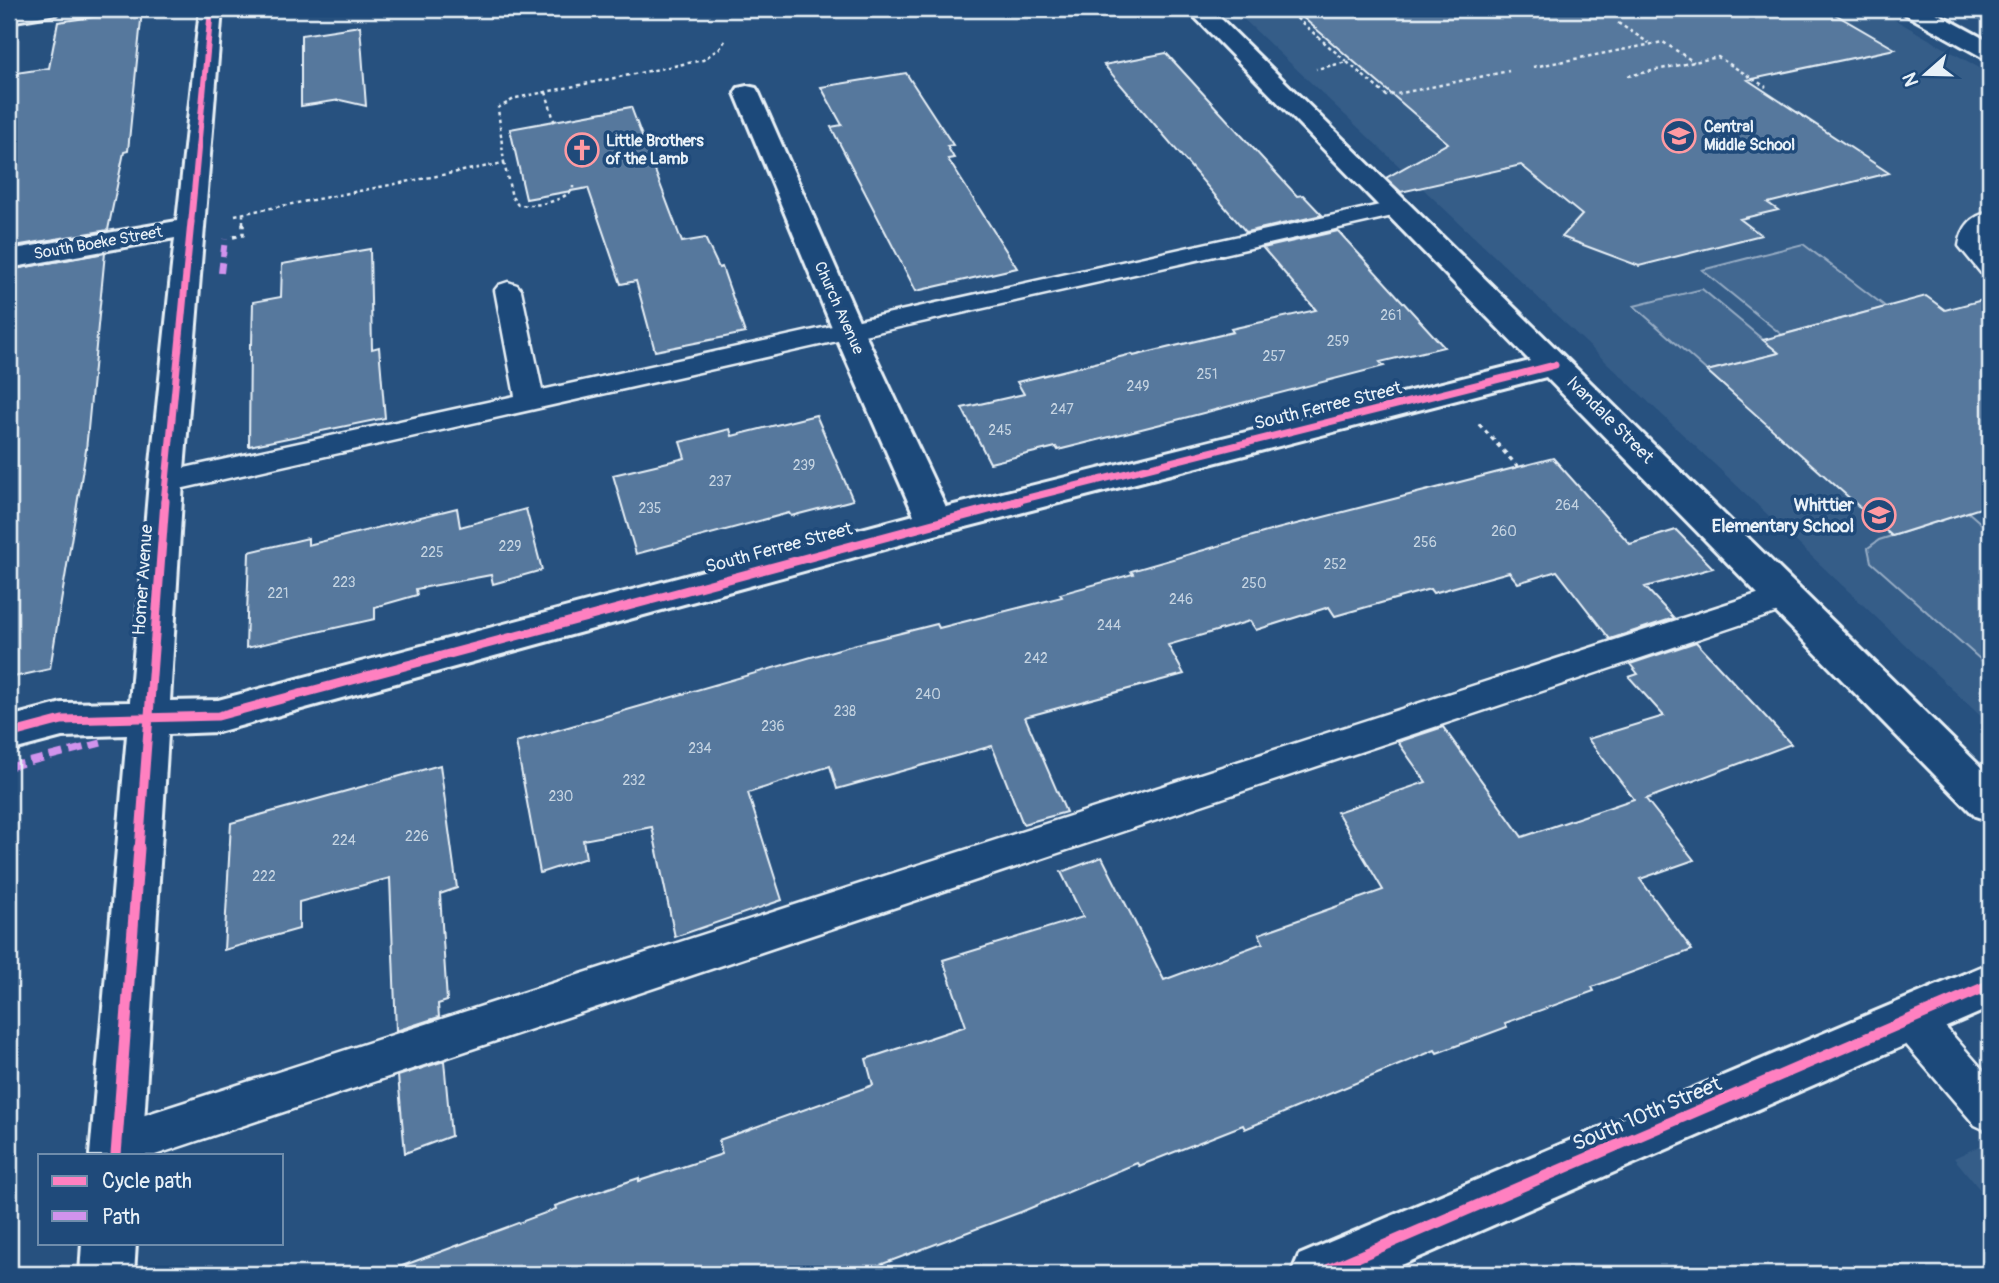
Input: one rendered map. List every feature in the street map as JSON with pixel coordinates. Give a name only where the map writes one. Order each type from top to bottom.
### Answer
[{"type":"street","points":[[9,15],[48,9]]},
{"type":"street","name":"Homer Avenue","points":[[116,1151],[166,482],[188,227],[211,9]]},
{"type":"street","name":"Ivandale Street","points":[[1198,9],[1990,803]]},
{"type":"street","points":[[1913,9],[1990,52]]},
{"type":"street","name":"Church Avenue","points":[[747,93],[849,332],[935,522]]},
{"type":"street","name":"South Boeke Street","points":[[9,259],[188,227]]},
{"type":"street","name":"South Ferree Street","points":[[9,734],[62,720],[218,716],[935,522],[1555,365]]},
{"type":"street","name":"South 10th Street","points":[[1318,1274],[1990,985]]},
{"type":"street","points":[[107,1274],[109,1244]]},
{"type":"lane","points":[[166,482],[1398,208]]},
{"type":"lane","points":[[1990,219],[1980,223],[1973,233],[1971,246],[1990,268]]},
{"type":"lane","points":[[508,290],[530,402]]},
{"type":"lane","points":[[116,1151],[1785,597]]},
{"type":"lane","points":[[1912,1020],[1990,1110]]},
{"type":"path","points":[[1286,9],[1387,96],[1509,71]]},
{"type":"path","points":[[1618,23],[1650,44]]},
{"type":"path","points":[[573,186],[573,190],[564,199],[544,204],[517,205],[512,197],[504,163],[497,120],[498,108],[516,98],[678,68],[703,60],[722,47],[726,39]]},
{"type":"path","points":[[1533,67],[1663,42],[1694,62]]},
{"type":"path","points":[[1628,76],[1718,57],[1766,87]]},
{"type":"path","points":[[1315,69],[1347,62]]},
{"type":"path","points":[[545,92],[555,124]]},
{"type":"path","points":[[228,217],[504,163]]},
{"type":"path","points":[[225,239],[243,235],[243,214]]},
{"type":"path","points":[[1476,421],[1518,467]]},
{"type":"shaded area","points":[[1233,9],[1876,9],[1990,74],[1990,725]]},
{"type":"shaded area","points":[[1803,244],[1886,307],[1782,335],[1702,270]]},
{"type":"shaded area","points":[[1702,289],[1779,353],[1707,371],[1634,306]]},
{"type":"shaded area","points":[[1968,512],[1990,531],[1990,668],[1871,562],[1868,548],[1879,540]]},
{"type":"shaded area","points":[[1990,1141],[1990,1202],[1954,1158]]},
{"type":"building","name":"Central Middle School","points":[[1293,9],[1826,9],[1895,49],[1748,80],[1889,173],[1768,203],[1778,210],[1740,219],[1761,235],[1639,266],[1562,237],[1582,215],[1521,165],[1401,192],[1386,178],[1448,143]]},
{"type":"building","points":[[142,10],[128,151],[124,152],[108,230],[9,247],[9,74],[49,68],[58,22]]},
{"type":"building","points":[[360,26],[366,106],[340,100],[301,106],[301,35]]},
{"type":"building","points":[[1166,53],[1297,196],[1303,195],[1322,215],[1246,232],[1104,65]]},
{"type":"building","points":[[906,73],[953,145],[947,146],[954,158],[948,159],[1017,268],[916,291],[831,127],[842,125],[821,87]]},
{"type":"building","points":[[631,107],[682,242],[705,238],[719,268],[722,267],[745,333],[655,351],[636,281],[621,284],[588,188],[526,199],[510,129]]},
{"type":"building","points":[[1338,231],[1444,347],[1380,362],[1384,366],[1165,423],[1058,450],[1056,447],[990,463],[962,408],[1024,394],[1017,382],[1316,310],[1263,248]]},
{"type":"building","points":[[370,249],[372,349],[379,347],[385,418],[249,446],[253,302],[281,297],[282,264]]},
{"type":"building","points":[[105,253],[86,450],[50,669],[9,678],[9,270]]},
{"type":"building","name":"Whittier Elementary School","points":[[1926,296],[1945,310],[1990,298],[1990,505],[1892,536],[1707,371],[1779,353],[1763,340]]},
{"type":"building","points":[[816,415],[853,500],[791,516],[789,513],[636,554],[613,475],[685,458],[680,442],[730,429],[732,436]]},
{"type":"building","points":[[1553,458],[1630,544],[1676,530],[1713,568],[1645,587],[1674,618],[1610,639],[1557,571],[1518,583],[1509,572],[1433,593],[1430,589],[1335,616],[1329,607],[1256,630],[1250,621],[1168,645],[1184,674],[1025,717],[1066,812],[1023,824],[992,746],[837,789],[830,766],[748,793],[782,900],[675,937],[652,827],[583,840],[586,858],[540,873],[516,742],[853,645],[937,624],[939,628],[1062,597],[1060,594],[1133,574],[1131,571],[1277,529]]},
{"type":"building","points":[[457,508],[460,527],[526,509],[542,570],[493,584],[491,575],[416,589],[417,595],[375,607],[375,619],[246,648],[249,552],[308,538],[308,545]]},
{"type":"building","points":[[1696,642],[1791,744],[1646,799],[1694,860],[1640,879],[1692,950],[1592,987],[1594,991],[1505,1023],[1507,1027],[1437,1053],[1435,1050],[1245,1129],[1243,1125],[1139,1166],[1137,1163],[1021,1212],[856,1274],[395,1274],[394,1269],[556,1209],[555,1206],[722,1154],[719,1140],[873,1085],[866,1059],[966,1026],[943,960],[1083,917],[1061,872],[1102,857],[1164,980],[1263,943],[1259,934],[1383,890],[1337,812],[1426,782],[1398,742],[1443,727],[1522,837],[1634,799],[1588,739],[1664,716],[1629,677],[1638,674],[1630,664]]},
{"type":"building","points":[[440,765],[457,888],[440,894],[447,1001],[438,1004],[439,1017],[396,1031],[390,878],[299,902],[299,929],[224,950],[231,823]]},
{"type":"building","points":[[444,1061],[451,1136],[405,1153],[398,1076]]},
{"type":"marked path","points":[[221,273],[225,239]]},
{"type":"marked path","points":[[9,767],[101,743]]},
{"type":"cycle path","points":[[116,1154],[166,482],[211,9]]},
{"type":"cycle path","points":[[9,734],[62,720],[218,716],[935,522],[1555,365]]},
{"type":"cycle path","points":[[1318,1274],[1990,985]]},
{"type":"place","name":"Central Middle School","points":[[1679,136]]},
{"type":"place","name":"Little Brothers of the Lamb","points":[[582,150]]},
{"type":"place","name":"Whittier Elementary School","points":[[1879,515]]}]
